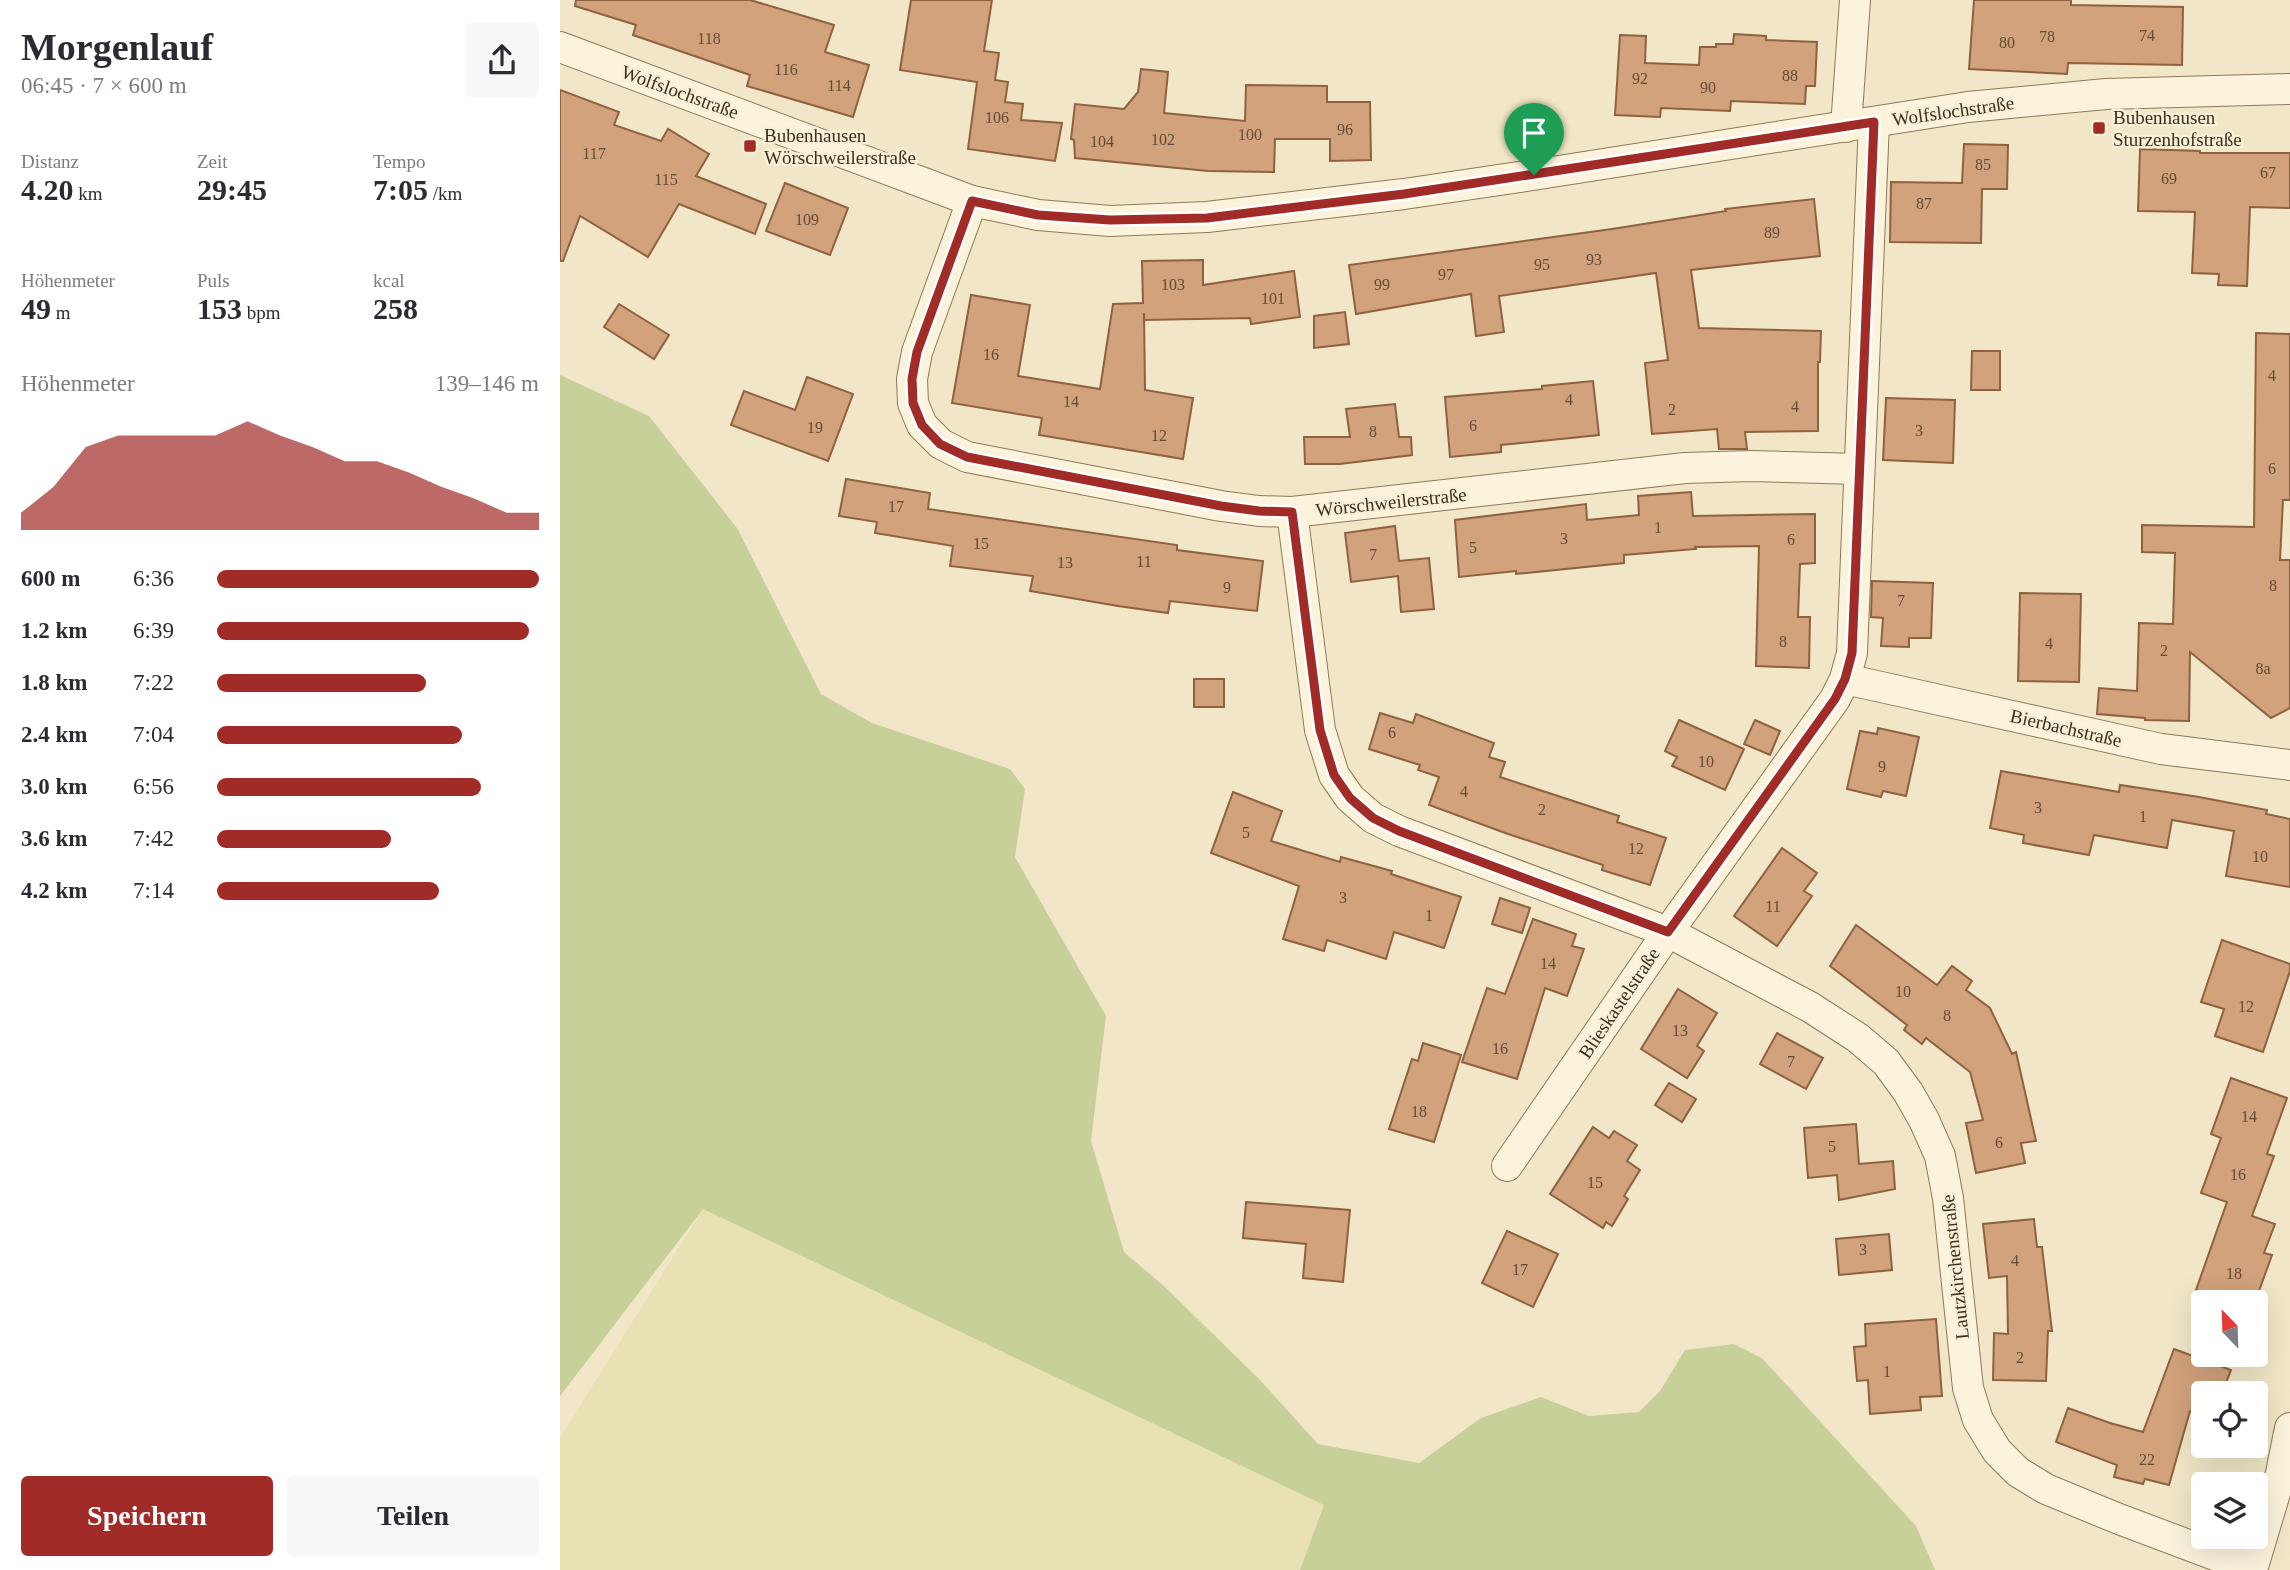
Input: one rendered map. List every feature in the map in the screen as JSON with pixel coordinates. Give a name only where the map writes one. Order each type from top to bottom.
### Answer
[{"type":"street","name":"Blieskastelstraße","points":[[1507,1166],[1668,932],[1835,699],[1845,679],[1852,653],[1859,469],[1860,124],[1855,0]]},
{"type":"street","name":"Wolfslochstraße","points":[[560,47],[972,201],[1038,215],[1110,220],[1207,218],[1404,194],[1968,107],[2106,94],[2290,89]]},
{"type":"street","name":"Wörschweilerstraße","points":[[972,201],[917,352],[912,379],[913,403],[922,425],[940,444],[967,457],[1221,506],[1292,512],[1685,468],[1751,466],[1859,469]]},
{"type":"street","name":"Lautzkirchenstraße","points":[[1292,512],[1320,730],[1334,775],[1350,798],[1373,818],[1399,831],[1668,932],[1810,1007],[1886,1062],[1908,1092],[1940,1156],[1948,1198],[1968,1388],[1978,1420],[1997,1451],[2018,1472],[2046,1489],[2252,1570]]},
{"type":"street","name":"Bierbachstraße","points":[[1845,679],[2161,749],[2290,765]]},
{"type":"street","points":[[2252,1570],[2281,1473],[2290,1429]]},
{"type":"shaded area","points":[[703,1209],[1325,1505],[1300,1570],[560,1570],[560,1438]]},
{"type":"green space","points":[[560,375],[649,416],[737,528],[821,694],[872,723],[1010,769],[1025,789],[1015,857],[1106,1016],[1091,1141],[1124,1252],[1165,1287],[1260,1380],[1318,1444],[1419,1463],[1481,1418],[1541,1397],[1589,1416],[1639,1412],[1660,1391],[1685,1350],[1734,1344],[1762,1358],[1916,1526],[1935,1570],[1300,1570],[1324,1505],[703,1209],[560,1396]]},
{"type":"building","points":[[576,0],[750,0],[834,25],[825,52],[869,65],[853,117],[747,86],[750,75],[633,35],[636,25],[575,6]]},
{"type":"building","points":[[911,0],[992,0],[984,51],[999,53],[995,80],[1008,82],[1005,102],[1023,104],[1021,120],[1062,123],[1055,161],[968,149],[977,82],[900,70]]},
{"type":"building","points":[[1974,0],[2071,0],[2071,5],[2183,7],[2182,65],[2068,63],[2067,74],[1969,69]]},
{"type":"building","points":[[1734,34],[1766,36],[1766,40],[1817,42],[1815,86],[1806,86],[1805,104],[1731,101],[1730,111],[1661,108],[1660,117],[1615,115],[1620,35],[1646,36],[1645,63],[1699,65],[1700,47],[1733,44]]},
{"type":"building","points":[[1141,69],[1168,72],[1164,113],[1245,121],[1246,85],[1327,86],[1327,102],[1370,102],[1371,160],[1330,161],[1330,139],[1275,139],[1274,172],[1208,171],[1075,158],[1074,140],[1071,139],[1075,104],[1124,109],[1138,92]]},
{"type":"building","points":[[560,90],[619,112],[614,125],[661,141],[668,129],[709,154],[696,176],[766,204],[755,234],[679,204],[648,257],[580,216],[563,261],[560,261]]},
{"type":"building","points":[[1964,144],[2008,145],[2007,189],[1982,189],[1981,243],[1890,242],[1891,182],[1962,183]]},
{"type":"building","points":[[2140,149],[2200,153],[2290,153],[2290,208],[2250,207],[2247,286],[2218,285],[2219,274],[2192,273],[2195,212],[2138,211]]},
{"type":"building","points":[[785,183],[848,208],[830,255],[766,231]]},
{"type":"building","points":[[1814,199],[1820,256],[1691,270],[1699,328],[1821,331],[1818,431],[1745,432],[1747,449],[1719,449],[1717,429],[1652,434],[1645,363],[1668,360],[1656,273],[1499,296],[1504,332],[1476,336],[1471,294],[1356,314],[1349,265],[1612,229],[1726,211],[1725,209]]},
{"type":"building","points":[[1203,260],[1203,285],[1294,271],[1300,317],[1251,324],[1250,318],[1144,320],[1145,390],[1193,398],[1183,459],[1039,435],[1042,418],[952,403],[971,295],[1030,305],[1018,376],[1100,389],[1113,304],[1143,303],[1142,261]]},
{"type":"building","points":[[619,304],[669,335],[654,359],[604,327]]},
{"type":"building","points":[[1345,312],[1349,344],[1314,348],[1314,316]]},
{"type":"building","points":[[2256,333],[2290,334],[2290,500],[2283,500],[2280,560],[2290,560],[2290,708],[2271,718],[2190,652],[2189,721],[2145,720],[2097,714],[2099,688],[2137,691],[2139,623],[2173,624],[2175,553],[2142,552],[2142,525],[2254,527]]},
{"type":"building","points":[[1972,351],[2000,351],[2000,390],[1971,390]]},
{"type":"building","points":[[807,377],[853,394],[828,461],[731,425],[744,391],[795,410]]},
{"type":"building","points":[[1593,381],[1599,435],[1501,445],[1501,452],[1450,457],[1445,397],[1542,389],[1542,386]]},
{"type":"building","points":[[1886,398],[1955,400],[1953,463],[1883,460]]},
{"type":"building","points":[[1395,404],[1399,437],[1411,437],[1412,455],[1340,464],[1305,464],[1304,437],[1350,437],[1346,409]]},
{"type":"building","points":[[846,479],[930,493],[928,509],[1177,545],[1177,550],[1263,561],[1257,611],[1170,601],[1168,613],[1118,606],[1030,591],[1033,576],[950,566],[953,546],[875,533],[877,522],[839,516]]},
{"type":"building","points":[[1691,492],[1693,516],[1815,514],[1815,563],[1800,564],[1798,617],[1810,617],[1809,668],[1756,666],[1759,546],[1695,547],[1696,549],[1624,555],[1624,563],[1459,577],[1455,520],[1586,504],[1587,520],[1639,515],[1638,496]]},
{"type":"building","points":[[1395,526],[1399,561],[1429,558],[1434,609],[1401,612],[1398,576],[1351,582],[1345,533]]},
{"type":"building","points":[[1872,581],[1933,583],[1931,638],[1909,638],[1909,647],[1881,646],[1883,618],[1871,617]]},
{"type":"building","points":[[2020,593],[2081,594],[2079,682],[2018,681]]},
{"type":"building","points":[[1194,679],[1224,679],[1224,707],[1194,707]]},
{"type":"building","points":[[1380,713],[1413,723],[1416,714],[1494,743],[1489,757],[1505,762],[1500,777],[1619,816],[1617,822],[1666,838],[1650,885],[1602,870],[1603,865],[1429,805],[1439,777],[1418,770],[1420,765],[1369,749]]},
{"type":"building","points":[[1679,720],[1744,749],[1725,790],[1672,766],[1677,757],[1665,751]]},
{"type":"building","points":[[1755,720],[1780,731],[1770,755],[1744,744]]},
{"type":"building","points":[[1878,728],[1919,737],[1906,796],[1883,791],[1881,797],[1847,789],[1860,731],[1877,734]]},
{"type":"building","points":[[2001,771],[2119,792],[2120,785],[2199,797],[2267,810],[2266,814],[2290,819],[2290,887],[2226,876],[2234,831],[2172,820],[2167,848],[2094,835],[2089,855],[2023,843],[2024,835],[1990,828]]},
{"type":"building","points":[[1233,792],[1282,811],[1271,841],[1340,862],[1341,857],[1392,871],[1391,874],[1461,897],[1444,948],[1394,932],[1386,959],[1327,940],[1324,951],[1283,939],[1299,886],[1211,853]]},
{"type":"building","points":[[1782,848],[1817,873],[1804,891],[1812,896],[1777,946],[1734,916]]},
{"type":"building","points":[[1500,898],[1530,908],[1522,933],[1492,924]]},
{"type":"building","points":[[1533,919],[1576,934],[1572,946],[1584,949],[1567,996],[1545,988],[1517,1079],[1462,1062],[1487,988],[1505,994]]},
{"type":"building","points":[[1856,925],[1937,985],[1952,966],[1972,981],[1966,990],[1990,1008],[2012,1054],[2016,1052],[2036,1141],[2021,1143],[2025,1163],[1976,1173],[1966,1123],[1983,1120],[1970,1072],[1926,1038],[1922,1044],[1904,1030],[1907,1025],[1830,966]]},
{"type":"building","points":[[2222,940],[2290,964],[2263,1052],[2215,1036],[2224,1009],[2201,1002]]},
{"type":"building","points":[[1678,989],[1717,1013],[1697,1046],[1704,1051],[1687,1078],[1641,1049]]},
{"type":"building","points":[[1777,1033],[1823,1058],[1806,1089],[1760,1064]]},
{"type":"building","points":[[1423,1043],[1461,1055],[1434,1142],[1389,1129],[1412,1059],[1418,1061]]},
{"type":"building","points":[[2231,1078],[2287,1098],[2267,1154],[2274,1156],[2252,1216],[2275,1224],[2264,1253],[2272,1255],[2259,1290],[2196,1290],[2227,1202],[2201,1193],[2221,1138],[2211,1134]]},
{"type":"building","points":[[1669,1083],[1696,1099],[1682,1122],[1655,1105]]},
{"type":"building","points":[[1856,1124],[1859,1164],[1893,1161],[1895,1189],[1839,1200],[1837,1175],[1808,1178],[1804,1128]]},
{"type":"building","points":[[1593,1127],[1609,1138],[1614,1131],[1637,1145],[1627,1161],[1640,1170],[1624,1196],[1628,1199],[1612,1226],[1606,1222],[1603,1228],[1550,1194]]},
{"type":"building","points":[[1246,1202],[1350,1210],[1343,1282],[1303,1278],[1306,1244],[1243,1238]]},
{"type":"building","points":[[2034,1219],[2037,1247],[2042,1247],[2052,1331],[2048,1331],[2046,1381],[1993,1380],[1994,1333],[2008,1334],[2007,1276],[1989,1278],[1983,1224]]},
{"type":"building","points":[[1507,1231],[1558,1254],[1533,1307],[1482,1283]]},
{"type":"building","points":[[1889,1234],[1892,1270],[1839,1275],[1836,1239]]},
{"type":"building","points":[[1936,1319],[1942,1396],[1920,1397],[1921,1410],[1870,1414],[1868,1380],[1857,1381],[1854,1347],[1866,1346],[1865,1324]]},
{"type":"building","points":[[2174,1349],[2191,1355],[2191,1367],[2223,1367],[2231,1370],[2227,1381],[2191,1381],[2191,1411],[2169,1485],[2145,1479],[2143,1484],[2114,1477],[2117,1465],[2056,1442],[2068,1408],[2143,1432]]},
{"type":"place","name":"Bubenhausen Sturzenhofstraße","points":[[2099,128]]},
{"type":"place","name":"Bubenhausen Wörschweilerstraße","points":[[750,146]]},
{"type":"route","points":[[1874,122],[1852,653],[1845,679],[1835,699],[1668,932],[1399,831],[1373,818],[1350,798],[1334,775],[1320,730],[1292,512],[1221,506],[967,457],[940,444],[922,425],[913,403],[912,379],[917,352],[972,201],[1038,215],[1110,220],[1207,218],[1534,175],[1874,122]]}]
